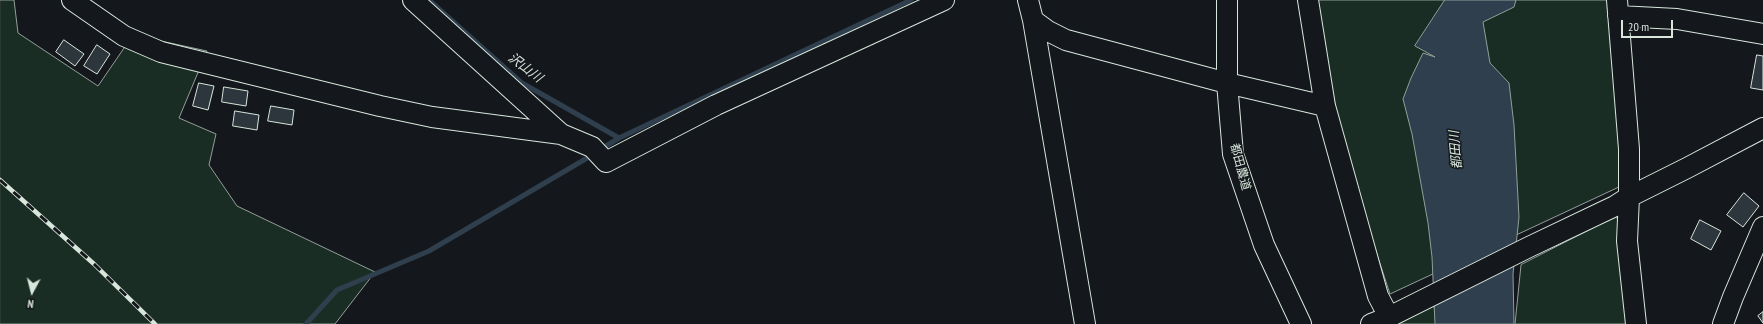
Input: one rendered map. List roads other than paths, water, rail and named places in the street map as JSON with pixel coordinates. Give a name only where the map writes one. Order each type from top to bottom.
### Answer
[{"type":"street","points":[[72,0],[124,36],[162,52],[380,106],[432,117],[561,134],[592,147],[606,162],[716,105],[944,0]]},
{"type":"street","points":[[412,0],[561,134]]},
{"type":"street","points":[[1028,0],[1033,20],[1085,324]]},
{"type":"street","name":"都田農道","points":[[1227,0],[1226,83],[1233,154],[1264,245],[1301,324]]},
{"type":"street","points":[[1308,0],[1325,106],[1378,296],[1380,321],[1622,201],[1763,128]]},
{"type":"street","points":[[1636,324],[1622,201],[1628,149],[1617,8],[1763,34]]},
{"type":"street","points":[[1033,20],[1048,31],[1066,40],[1226,83],[1325,106]]},
{"type":"street","points":[[1723,324],[1763,227]]},
{"type":"water","name":"都田川","points":[[1445,0],[1516,0],[1514,7],[1483,22],[1490,63],[1509,83],[1514,125],[1519,217],[1513,274],[1514,324],[1435,324],[1432,257],[1428,223],[1412,134],[1403,99],[1423,53],[1435,57],[1415,46]]},
{"type":"waterway","name":"沢山川","points":[[429,0],[522,83],[619,138]]},
{"type":"waterway","points":[[601,149],[619,138],[911,0]]},
{"type":"waterway","points":[[306,324],[337,290],[429,251],[594,154]]},
{"type":"railway","points":[[0,180],[94,264],[155,324]]}]
